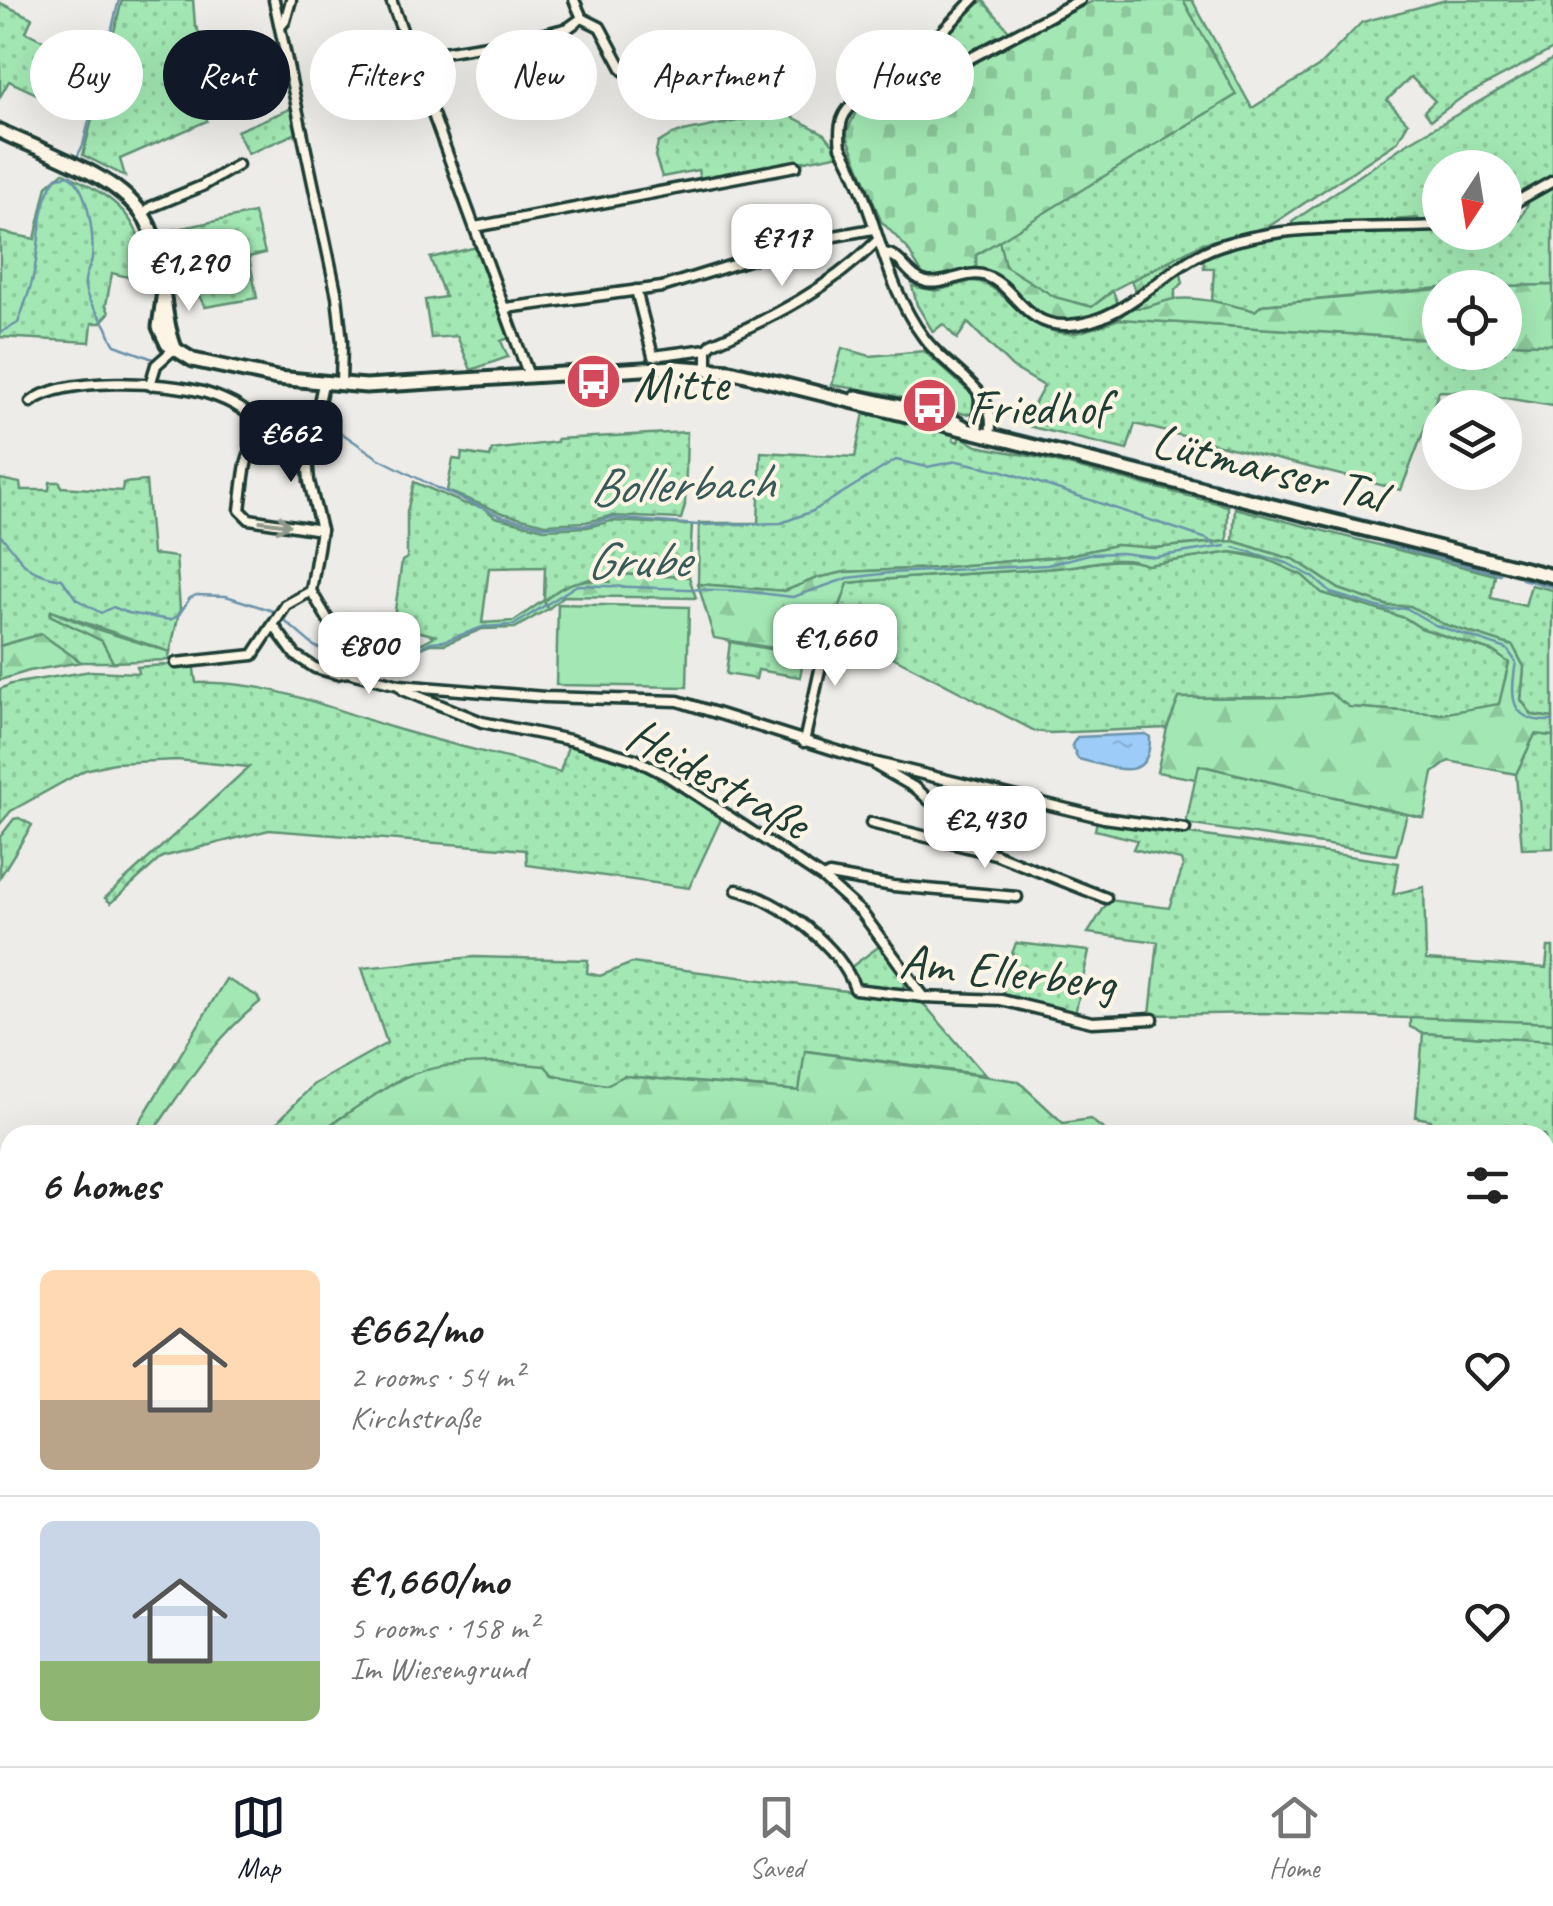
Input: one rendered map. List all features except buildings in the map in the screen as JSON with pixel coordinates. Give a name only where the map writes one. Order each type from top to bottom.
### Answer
[{"type":"main road","points":[[0,131],[118,188],[144,214],[152,233],[164,292],[159,327],[162,338],[193,360],[323,384]]},
{"type":"main road","name":"Lütmarser Tal","points":[[323,384],[634,368],[707,368],[912,408],[978,431],[1553,576]]},
{"type":"street","points":[[274,0],[336,296],[342,342],[341,385]]},
{"type":"street","points":[[280,27],[290,0]]},
{"type":"street","points":[[391,0],[402,30]]},
{"type":"street","points":[[574,0],[582,18],[600,27],[617,57]]},
{"type":"street","points":[[945,30],[973,0]]},
{"type":"street","points":[[974,56],[1080,0]]},
{"type":"street","points":[[559,30],[582,18]]},
{"type":"street","points":[[436,120],[529,376]]},
{"type":"street","points":[[840,120],[841,147],[912,320],[942,361],[978,391],[989,406],[993,420],[978,431]]},
{"type":"street","points":[[144,214],[238,165]]},
{"type":"street","points":[[475,227],[796,166]]},
{"type":"street","points":[[1522,198],[1553,181]]},
{"type":"street","points":[[193,190],[198,202]]},
{"type":"street","points":[[884,252],[893,254],[914,277],[928,282],[972,274],[989,277],[1034,317],[1050,324],[1072,326],[1118,310],[1185,262],[1222,245],[1281,232],[1422,227]]},
{"type":"street","points":[[506,308],[636,290],[708,274],[812,240],[873,229]]},
{"type":"street","points":[[707,368],[708,350],[713,343],[770,318],[825,286],[878,240]]},
{"type":"street","points":[[636,290],[653,356],[708,350]]},
{"type":"street","points":[[150,385],[156,365],[175,348]]},
{"type":"street","points":[[323,384],[308,458],[309,481],[321,530],[311,591],[342,646],[347,672]]},
{"type":"street","points":[[30,402],[59,388],[150,385],[205,392],[249,413],[268,436]]},
{"type":"street","points":[[312,438],[268,436],[254,445],[246,462],[240,510],[249,519],[321,530]]},
{"type":"street","points":[[176,662],[253,656],[283,610],[292,600],[311,591]]},
{"type":"street","name":"Heidestraße","points":[[276,623],[303,662],[329,673],[347,672],[399,685],[482,722],[570,740],[634,759],[666,775],[824,878],[862,913],[924,997]]},
{"type":"street","points":[[804,742],[829,628]]},
{"type":"street","points":[[399,685],[545,697],[678,701],[868,761],[1104,818],[1185,829]]},
{"type":"street","points":[[868,761],[917,789],[994,854]]},
{"type":"street","points":[[871,823],[994,854],[1106,898]]},
{"type":"street","points":[[824,878],[830,875],[893,886],[1017,897]]},
{"type":"street","name":"Am Ellerberg","points":[[737,890],[759,895],[795,919],[822,942],[855,988],[924,997],[1001,1000],[1092,1022],[1153,1019]]},
{"type":"green space","points":[[122,0],[193,0],[198,30],[163,30],[163,120],[207,121],[120,159],[125,176],[83,155],[92,120],[143,120],[143,30],[114,30]]},
{"type":"green space","points":[[983,0],[1011,33],[974,52],[974,30],[949,30]]},
{"type":"green space","points":[[1095,0],[1183,0],[1236,95],[976,255],[976,269],[935,277],[923,275],[907,248],[881,221],[846,133],[852,120],[974,120],[974,63]]},
{"type":"green space","points":[[1183,0],[1192,0],[1252,108],[1318,67],[1362,22],[1446,0],[1553,0],[1553,49],[1461,98],[1431,120],[1424,111],[1435,101],[1411,77],[1387,100],[1408,123],[1397,142],[1268,227],[1203,243],[1113,290],[1092,307],[1055,298],[1004,266],[999,240],[1236,95]]},
{"type":"green space","points":[[0,3],[32,18],[26,32],[30,34],[30,91],[9,81],[0,97]]},
{"type":"green space","points":[[1553,59],[1553,177],[1522,195],[1522,150],[1422,150],[1422,224],[1418,218],[1294,227],[1292,222],[1406,144]]},
{"type":"green space","points":[[290,109],[297,133],[248,154],[237,131],[263,120],[290,120]]},
{"type":"green space","points":[[743,120],[798,120],[825,134],[841,154],[701,181],[698,170],[662,177],[655,156],[658,143],[673,134]]},
{"type":"green space","points":[[63,172],[101,193],[125,214],[141,241],[152,283],[112,273],[106,305],[109,313],[100,323],[92,323],[90,342],[0,337],[0,232],[35,239],[47,186]]},
{"type":"green space","points":[[1553,185],[1553,285],[1522,286],[1522,270],[1422,270],[1422,290],[1262,305],[1256,311],[1212,301],[1214,268],[1204,268],[1203,258],[1290,237],[1422,231],[1422,250],[1522,250],[1522,216],[1530,199]]},
{"type":"green space","points":[[254,213],[265,253],[249,257],[257,298],[205,307],[195,288],[178,290],[168,231]]},
{"type":"green space","points":[[999,240],[1005,266],[1055,297],[1092,307],[1113,291],[1118,304],[1087,319],[1048,317],[994,276],[976,269],[976,255]]},
{"type":"green space","points":[[1203,243],[1203,250],[1137,292],[1131,281]]},
{"type":"green space","points":[[477,247],[511,337],[501,341],[508,357],[471,370],[457,336],[431,338],[425,300],[445,297],[430,258]]},
{"type":"green space","points":[[1180,270],[1183,283],[1175,290],[1175,299],[1140,310],[1127,306]]},
{"type":"green space","points":[[972,281],[984,283],[1029,319],[1057,332],[1080,332],[1120,319],[1422,339],[1422,370],[1522,370],[1522,343],[1553,344],[1553,406],[1522,401],[1522,390],[1422,390],[1422,435],[1401,490],[1135,424],[1127,450],[1023,425],[1044,386],[1012,367],[968,323],[957,339],[943,324],[933,332],[917,305],[912,286],[936,291]]},
{"type":"green space","points":[[1553,285],[1553,344],[1522,343],[1522,286]]},
{"type":"green space","points":[[1422,291],[1422,339],[1120,319],[1127,306],[1145,307],[1184,298],[1255,311],[1262,305]]},
{"type":"green space","points":[[842,348],[870,356],[924,351],[972,394],[977,403],[975,413],[832,385]]},
{"type":"green space","points":[[871,412],[954,435],[953,440],[958,442],[960,436],[977,446],[1228,506],[1227,541],[1155,548],[1116,545],[1065,556],[845,572],[785,591],[698,584],[699,523],[758,523],[761,452],[855,457],[864,413],[870,416]]},
{"type":"green space","points":[[687,432],[685,505],[681,519],[610,516],[586,522],[545,524],[502,513],[447,491],[453,459],[461,460],[462,453],[490,457],[492,450],[557,439]]},
{"type":"green space","points":[[0,479],[20,483],[21,490],[49,490],[50,482],[60,482],[61,487],[122,491],[123,483],[146,481],[152,554],[176,557],[180,609],[170,652],[51,611],[50,615],[102,641],[113,662],[81,662],[41,634],[0,646]]},
{"type":"green space","points":[[414,482],[484,508],[495,517],[544,529],[588,527],[611,521],[692,525],[689,577],[612,574],[611,582],[589,579],[544,600],[548,609],[515,628],[482,629],[445,644],[430,644],[394,661],[351,657],[350,650],[394,652],[435,636],[393,624],[402,561],[407,558],[407,512]],"holes":[[[545,567],[544,600],[514,621],[482,623],[489,568]]]},
{"type":"green space","points":[[1235,508],[1495,575],[1491,598],[1525,606],[1531,585],[1553,590],[1553,718],[1532,715],[1521,700],[1524,667],[1513,646],[1443,624],[1410,606],[1388,606],[1339,589],[1295,560],[1233,541]]},
{"type":"green space","points":[[1233,541],[1295,560],[1339,589],[1388,606],[1410,606],[1443,624],[1513,646],[1524,667],[1521,700],[1532,715],[1553,718],[1553,736],[1535,734],[1516,774],[1449,761],[1433,773],[1424,818],[1199,765],[1196,779],[1157,772],[1179,698],[1330,693],[1349,707],[1441,714],[1499,704],[1509,663],[1494,652],[1421,628],[1405,618],[1322,593],[1302,575],[1259,556],[1231,552],[1147,565],[1114,560],[848,583],[833,626],[827,624],[820,656],[714,638],[698,584],[785,591],[845,572],[1065,556],[1116,545],[1155,548]]},
{"type":"green space","points":[[1231,552],[1275,561],[1302,575],[1322,593],[1405,618],[1421,628],[1494,652],[1509,662],[1499,705],[1441,714],[1348,707],[1329,693],[1180,698],[1167,728],[1050,733],[1035,731],[833,626],[848,583],[1114,561],[1147,565]]},
{"type":"green space","points":[[611,574],[689,577],[696,598],[564,596],[548,609],[544,601],[574,582],[610,582]]},
{"type":"green space","points":[[558,604],[689,607],[687,687],[556,685]]},
{"type":"green space","points":[[51,611],[170,652],[168,660],[113,662],[102,641],[50,615]]},
{"type":"green space","points":[[41,634],[81,662],[0,680],[0,646]]},
{"type":"green space","points":[[730,642],[804,655],[800,677],[758,670],[756,679],[726,674]]},
{"type":"green space","points":[[193,663],[196,683],[248,686],[298,697],[417,735],[560,772],[569,743],[633,763],[722,817],[689,888],[527,865],[526,850],[269,830],[162,857],[111,903],[105,898],[249,767],[177,760],[114,763],[85,770],[11,811],[0,824],[0,689],[91,671],[138,673],[137,667]]},
{"type":"green space","points":[[1535,734],[1553,736],[1553,848],[1522,849],[1516,774]]},
{"type":"green space","points":[[1198,765],[1407,814],[1396,855],[1186,824]]},
{"type":"green space","points":[[19,818],[32,825],[0,877],[0,837]]},
{"type":"green space","points":[[1097,821],[1399,863],[1393,894],[1424,887],[1426,960],[1546,968],[1548,947],[1553,947],[1553,1023],[1264,1013],[1150,1015],[1158,942],[1088,933],[1109,900],[1169,908],[1183,867],[1181,860],[1133,849],[1137,840],[1095,830]]},
{"type":"green space","points":[[1016,943],[1089,951],[1075,1014],[1003,995],[1005,972]]},
{"type":"green space","points":[[881,945],[908,981],[901,990],[859,984],[847,970]]},
{"type":"green space","points":[[474,957],[588,960],[587,973],[600,976],[632,963],[914,1000],[923,1003],[985,1075],[806,1051],[800,1091],[624,1076],[606,1086],[553,1075],[403,1077],[330,1125],[275,1125],[314,1084],[387,1043],[362,968]]},
{"type":"green space","points":[[226,979],[257,996],[260,1002],[214,1048],[158,1125],[138,1125]]},
{"type":"green space","points":[[1410,1017],[1553,1023],[1553,1041],[1423,1033],[1410,1027]]},
{"type":"green space","points":[[1423,1033],[1553,1041],[1553,1125],[1430,1125],[1431,1120],[1416,1117]]},
{"type":"green space","points":[[805,1051],[1018,1081],[1063,1123],[1090,1119],[1098,1125],[330,1125],[415,1073],[471,1064],[545,1066],[553,1075],[606,1085],[624,1076],[799,1091]]},
{"type":"water","points":[[1077,737],[1150,737],[1148,753],[1136,768],[1115,768],[1078,759],[1072,745]]},
{"type":"waterway","name":"Grube","points":[[77,157],[119,0]]},
{"type":"waterway","name":"Grube","points":[[0,333],[18,323],[32,283],[43,212],[51,188],[57,177],[71,175]]},
{"type":"waterway","name":"Bollerbach","points":[[71,177],[82,193],[91,227],[92,258],[85,281],[89,299],[115,345],[153,359]]},
{"type":"waterway","name":"Bollerbach","points":[[322,427],[343,434],[378,458],[437,488],[501,516],[543,526],[587,525],[610,518],[698,525],[781,523],[813,511],[896,460],[927,467],[957,461],[1003,471],[1207,539],[1215,545]]},
{"type":"waterway","points":[[1011,432],[1381,524]]},
{"type":"waterway","points":[[1093,469],[1148,483]]},
{"type":"waterway","points":[[1157,485],[1228,503]]},
{"type":"waterway","points":[[1238,505],[1369,539]]},
{"type":"waterway","name":"Grube","points":[[0,535],[31,569],[62,579],[76,599],[101,613],[113,607],[170,620],[196,595],[226,596],[273,611],[314,646],[328,652],[393,658],[410,654],[430,642],[483,627],[514,625],[577,585],[742,591],[793,597],[848,578],[890,573],[1047,565],[1089,554],[1155,557],[1225,546]]},
{"type":"waterway","points":[[1384,544],[1500,574]]},
{"type":"waterway","name":"Grube","points":[[1234,547],[1287,563],[1313,577],[1331,593],[1388,610],[1406,608],[1435,625],[1507,649],[1516,662],[1513,697],[1520,712],[1528,718],[1553,721]]},
{"type":"waterway","points":[[1522,579],[1553,587]]},
{"type":"place","name":"Mitte","points":[[594,382]]},
{"type":"place","name":"Friedhof","points":[[929,406]]}]
